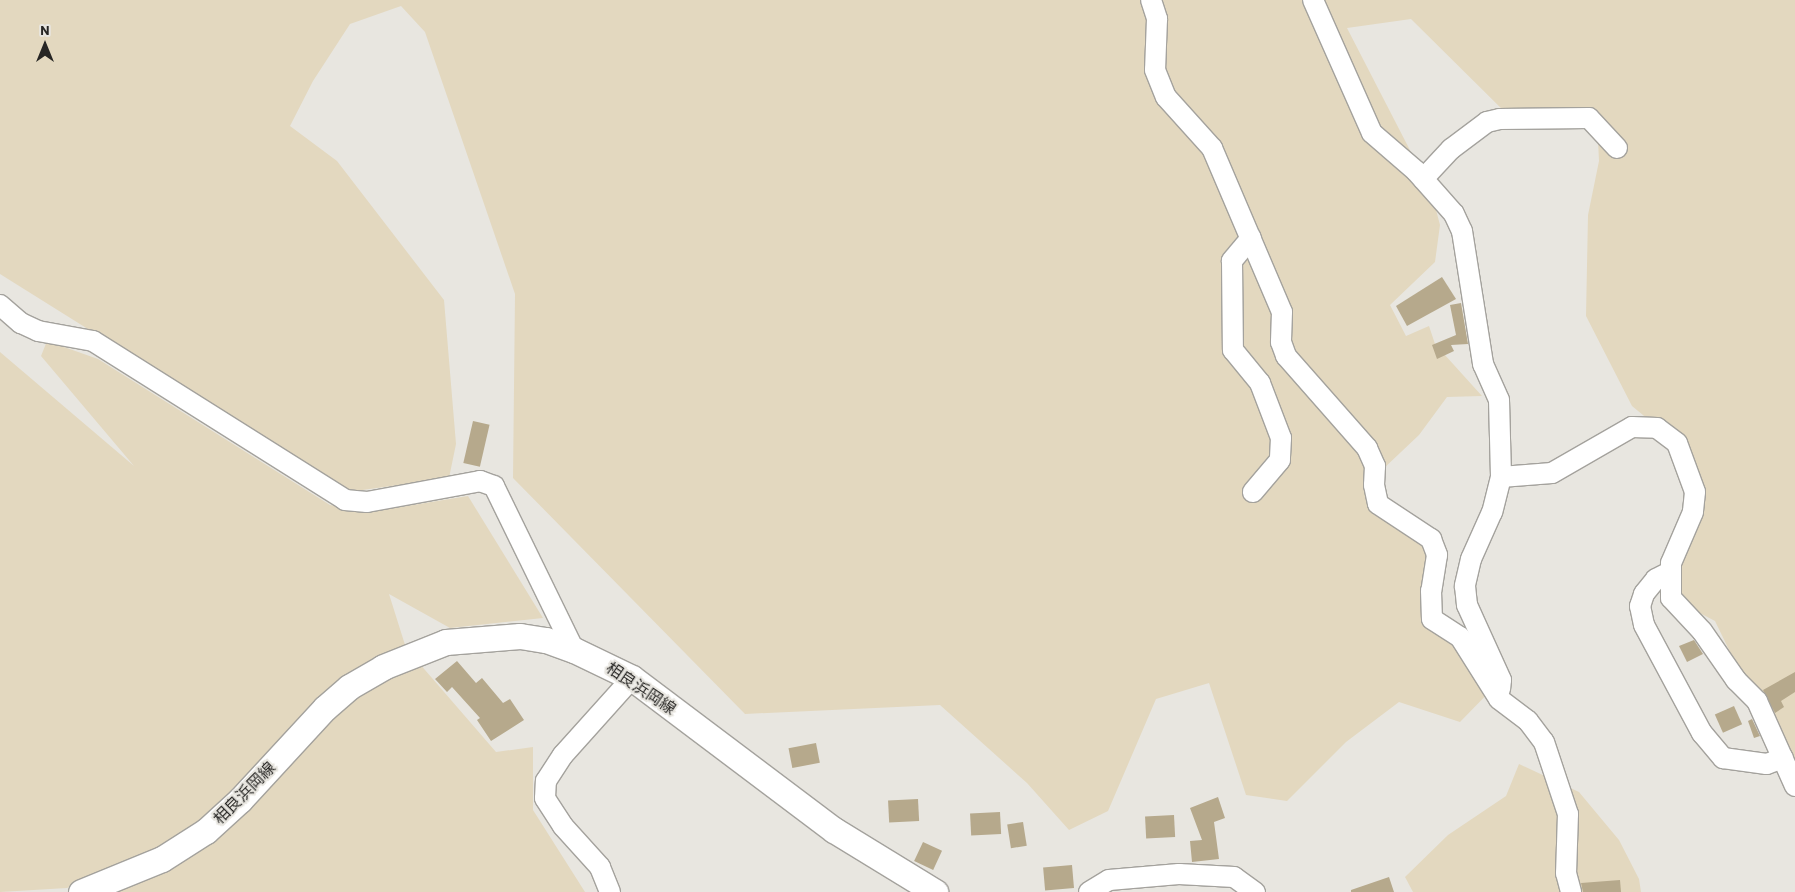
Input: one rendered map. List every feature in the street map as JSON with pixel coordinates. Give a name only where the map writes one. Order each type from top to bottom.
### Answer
[{"type":"main road","name":"相良浜岡線","points":[[81,892],[162,859],[206,831],[240,800],[325,708],[350,687],[383,667],[412,653],[473,638],[520,636],[546,640],[574,650],[632,678],[834,830],[935,892]]},
{"type":"street","points":[[1151,0],[1156,19],[1155,70],[1166,97],[1212,148],[1282,312],[1282,342],[1286,356],[1367,448],[1374,466],[1374,485],[1378,504],[1431,539],[1437,555],[1431,591],[1432,619],[1460,638],[1499,699],[1528,721],[1544,742],[1568,814],[1566,873],[1571,892]]},
{"type":"street","points":[[1314,0],[1372,133],[1423,179],[1454,214],[1462,232],[1484,364],[1499,400],[1502,477],[1492,512],[1471,559],[1465,586],[1467,605],[1501,680],[1499,699]]},
{"type":"street","points":[[1423,179],[1451,149],[1486,122],[1500,119],[1589,118],[1617,148]]},
{"type":"street","points":[[1251,238],[1232,261],[1233,350],[1260,383],[1281,438],[1280,460],[1253,492]]},
{"type":"street","points":[[0,305],[21,323],[38,332],[76,336],[92,341],[345,500],[367,502],[480,481],[494,486],[574,650]]},
{"type":"street","points":[[1502,477],[1552,473],[1632,427],[1657,428],[1677,443],[1695,492],[1693,512],[1671,563],[1671,598],[1702,631],[1736,680],[1756,701],[1795,786]]},
{"type":"street","points":[[1670,572],[1656,579],[1644,594],[1640,606],[1644,625],[1702,733],[1723,758],[1767,764],[1783,758]]},
{"type":"street","points":[[610,892],[600,867],[563,826],[545,798],[546,781],[563,755],[632,678]]},
{"type":"street","points":[[1089,892],[1109,880],[1179,874],[1234,878],[1254,892]]},
{"type":"shaded area","points":[[0,0],[1795,0],[1795,786],[1715,621],[1671,598],[1702,494],[1677,443],[1632,406],[1586,316],[1588,215],[1599,161],[1597,119],[1512,119],[1411,19],[1347,28],[1431,191],[1440,225],[1435,262],[1390,305],[1406,336],[1429,326],[1435,344],[1482,396],[1447,397],[1419,435],[1382,470],[1339,416],[1374,485],[1437,555],[1432,619],[1501,680],[1460,722],[1399,702],[1346,742],[1287,801],[1246,795],[1209,683],[1156,699],[1108,811],[1069,830],[1027,783],[940,705],[745,714],[513,478],[515,294],[425,32],[401,6],[350,24],[313,81],[290,126],[337,161],[444,300],[456,444],[449,478],[348,492],[0,274]]},
{"type":"shaded area","points":[[47,341],[98,359],[330,505],[370,512],[468,496],[543,618],[450,628],[389,594],[406,648],[496,752],[533,747],[533,810],[585,892],[72,892],[190,835],[67,888],[0,892],[0,352],[134,466],[41,356]]},
{"type":"shaded area","points":[[1519,764],[1579,792],[1619,840],[1639,879],[1641,892],[1413,892],[1405,877],[1448,835],[1506,796]]},
{"type":"building","points":[[1442,277],[1456,299],[1407,326],[1396,306]]},
{"type":"building","points":[[1461,303],[1468,344],[1451,345],[1454,351],[1437,359],[1432,345],[1456,335],[1450,305]]},
{"type":"building","points":[[473,421],[490,425],[480,467],[463,463]]},
{"type":"building","points":[[1694,640],[1703,654],[1687,662],[1679,646]]},
{"type":"building","points":[[457,661],[476,683],[482,678],[503,703],[510,699],[524,720],[491,741],[477,720],[480,718],[452,687],[447,692],[435,679]]},
{"type":"building","points":[[1795,672],[1795,692],[1781,701],[1784,707],[1775,713],[1763,690]]},
{"type":"building","points":[[1734,706],[1742,724],[1723,733],[1715,715]]},
{"type":"building","points":[[1752,719],[1760,736],[1754,738],[1748,721]]},
{"type":"building","points":[[816,743],[820,763],[792,768],[789,748]]},
{"type":"building","points":[[1218,797],[1225,818],[1214,822],[1219,859],[1192,862],[1190,841],[1202,840],[1190,808]]},
{"type":"building","points":[[918,799],[919,821],[889,823],[888,801]]},
{"type":"building","points":[[1000,812],[1001,834],[971,836],[970,814]]},
{"type":"building","points":[[1174,815],[1175,837],[1146,838],[1145,817]]},
{"type":"building","points":[[1023,822],[1027,846],[1011,848],[1007,825]]},
{"type":"building","points":[[923,842],[942,851],[933,870],[914,861]]},
{"type":"building","points":[[1072,865],[1074,888],[1045,890],[1043,868]]},
{"type":"building","points":[[1389,877],[1394,892],[1351,892],[1351,890]]},
{"type":"building","points":[[1620,880],[1621,892],[1583,892],[1581,883]]}]
